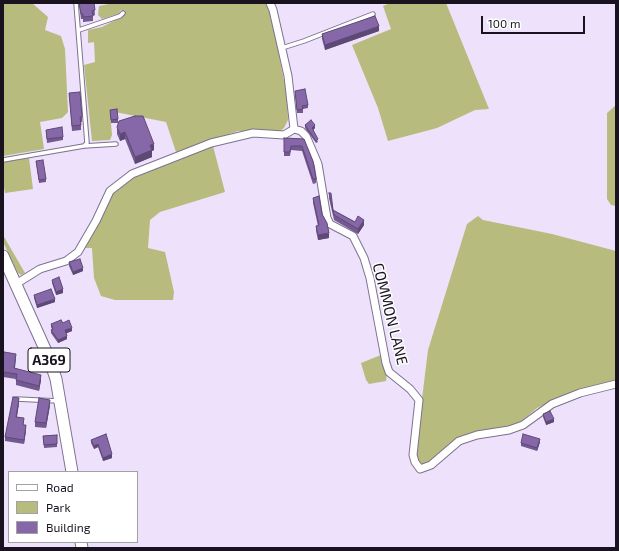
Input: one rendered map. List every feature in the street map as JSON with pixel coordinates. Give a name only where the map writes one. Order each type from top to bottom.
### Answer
[{"type":"main road","name":"A369","points":[[3,256],[48,358],[61,401],[72,471]]},
{"type":"street","points":[[16,284],[40,269],[66,261],[78,252],[96,221],[110,191],[132,174],[211,143],[253,133],[284,135],[294,129],[288,76],[270,3]]},
{"type":"street","name":"COMMON LANE","points":[[294,129],[300,131],[306,136],[318,164],[327,218],[330,224],[353,236],[364,258],[370,278],[389,372],[410,389],[419,400],[413,455],[415,462],[420,469],[430,465],[459,441],[477,435],[509,430],[523,425],[557,402],[616,384]]},
{"type":"lane","points":[[76,3],[87,143],[84,146]]},
{"type":"lane","points":[[79,30],[120,16],[123,13]]},
{"type":"lane","points":[[282,48],[373,14]]},
{"type":"lane","points":[[3,160],[84,146],[116,144]]},
{"type":"lane","points":[[16,399],[61,401]]},
{"type":"green space","points":[[3,3],[32,3],[48,17],[45,30],[61,36],[65,49],[68,112],[62,118],[40,122],[44,149],[3,156]]},
{"type":"green space","points":[[113,3],[267,3],[270,10],[287,96],[288,120],[284,128],[279,132],[238,131],[176,152],[166,122],[110,111],[112,135],[110,140],[92,141],[84,65],[95,62],[94,42],[88,43],[88,30],[102,27],[123,16],[125,10],[121,10],[118,14],[102,19],[98,15],[99,6]]},
{"type":"green space","points":[[390,3],[446,3],[489,109],[475,110],[437,128],[388,141],[378,108],[352,45],[391,29],[383,6]]},
{"type":"green space","points":[[616,105],[616,206],[611,205],[607,199],[607,113]]},
{"type":"green space","points":[[213,146],[225,192],[160,212],[150,220],[148,248],[165,252],[174,292],[173,300],[115,300],[101,296],[94,278],[92,248],[83,248],[112,193],[132,176]]},
{"type":"green space","points":[[29,158],[33,189],[5,193],[3,182],[3,162]]},
{"type":"green space","points":[[478,216],[483,220],[552,234],[616,251],[616,382],[552,401],[537,408],[520,422],[504,429],[474,432],[459,437],[429,463],[424,465],[420,463],[417,457],[416,448],[428,350],[467,224]]},
{"type":"green space","points":[[3,235],[25,273],[21,275],[18,273],[3,242]]},
{"type":"green space","points":[[381,355],[387,374],[386,381],[369,384],[366,380],[361,363]]},
{"type":"building","points":[[79,3],[94,3],[95,10],[92,11],[93,16],[83,17]]},
{"type":"building","points":[[375,16],[379,26],[325,45],[322,34]]},
{"type":"building","points":[[305,89],[308,105],[302,106],[303,109],[297,110],[295,91]]},
{"type":"building","points":[[80,92],[82,117],[80,117],[81,125],[72,126],[69,93]]},
{"type":"building","points":[[117,109],[118,119],[111,120],[110,110]]},
{"type":"building","points":[[135,116],[143,116],[154,144],[150,145],[152,150],[135,157],[125,132],[120,134],[117,127],[119,121]]},
{"type":"building","points":[[311,120],[315,125],[312,128],[318,139],[316,141],[305,125]]},
{"type":"building","points":[[62,127],[63,137],[47,139],[46,130]]},
{"type":"building","points":[[284,138],[304,139],[313,161],[316,179],[313,179],[302,146],[291,146],[290,152],[284,152]]},
{"type":"building","points":[[43,160],[46,179],[39,180],[36,161]]},
{"type":"building","points":[[329,193],[331,193],[333,210],[355,222],[358,216],[364,220],[358,229],[334,215]]},
{"type":"building","points":[[319,196],[322,214],[327,223],[329,233],[318,235],[316,226],[319,225],[313,198]]},
{"type":"building","points":[[80,259],[83,268],[73,272],[69,262]]},
{"type":"building","points":[[59,277],[63,289],[56,292],[52,280]]},
{"type":"building","points":[[51,289],[55,299],[37,305],[34,295]]},
{"type":"building","points":[[61,320],[63,323],[69,320],[72,328],[65,330],[67,336],[58,340],[51,330],[53,329],[51,324]]},
{"type":"building","points":[[4,352],[16,354],[14,368],[41,375],[39,386],[16,380],[17,374],[3,372]]},
{"type":"building","points":[[13,397],[19,398],[16,417],[24,418],[23,425],[26,425],[24,440],[5,437]]},
{"type":"building","points":[[39,398],[50,400],[46,423],[35,422]]},
{"type":"building","points":[[550,411],[554,419],[546,422],[543,414]]},
{"type":"building","points":[[106,434],[112,454],[103,458],[98,444],[94,446],[91,440]]},
{"type":"building","points":[[523,434],[540,439],[537,448],[521,443]]},
{"type":"building","points":[[57,435],[57,444],[44,445],[43,436]]}]
